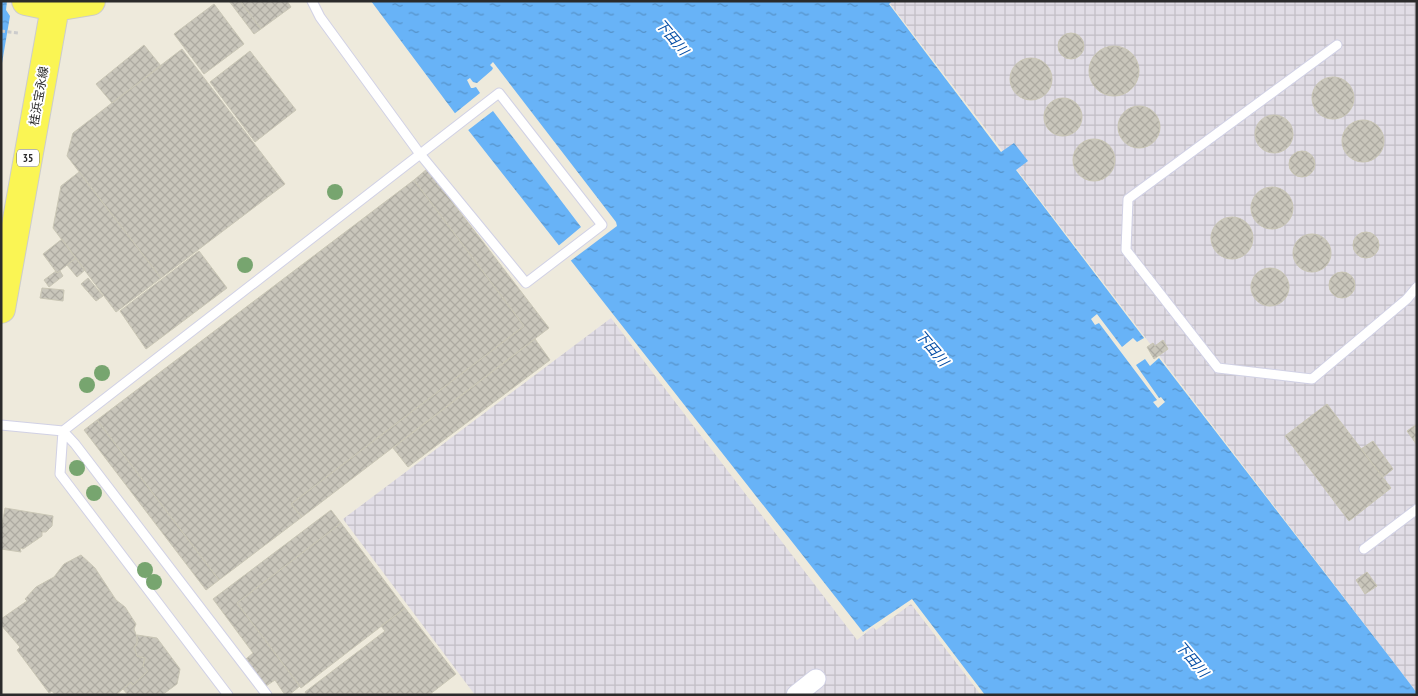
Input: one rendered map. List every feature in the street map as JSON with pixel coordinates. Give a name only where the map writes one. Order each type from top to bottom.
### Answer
[{"type":"main road","points":[[26,1],[55,7],[91,1]]},
{"type":"main road","name":"桂浜宝永線","points":[[1,309],[55,7]]},
{"type":"street","points":[[796,695],[816,679]]},
{"type":"lane","points":[[1,425],[64,431],[420,154],[499,94],[602,225],[526,283],[420,154],[320,17],[312,1]]},
{"type":"lane","points":[[1337,45],[1128,199],[1126,250],[1218,368],[1312,379],[1407,299],[1417,287]]},
{"type":"lane","points":[[64,431],[60,474],[228,695]]},
{"type":"lane","points":[[64,431],[267,695]]},
{"type":"lane","points":[[1364,549],[1417,509]]},
{"type":"path","points":[[1,31],[18,34]]},
{"type":"shaded area","points":[[888,1],[1417,1],[1417,693],[1395,664]]},
{"type":"shaded area","points":[[611,318],[857,640],[873,627],[876,630],[911,604],[981,695],[475,695],[343,519]]},
{"type":"water","points":[[1,1],[7,1],[6,10],[10,16],[1,69]]},
{"type":"water","name":"下田川","points":[[371,1],[892,1],[889,4],[1001,152],[1014,143],[1028,161],[1016,170],[1144,338],[1137,342],[1133,338],[1122,347],[1097,314],[1091,319],[1095,325],[1099,323],[1157,400],[1153,402],[1158,408],[1165,402],[1161,397],[1159,398],[1136,365],[1145,359],[1150,366],[1159,358],[1417,695],[985,695],[912,599],[863,632],[454,112]]},
{"type":"pier","points":[[493,62],[616,222],[617,226],[569,262],[557,247],[581,227],[493,111],[467,131],[454,114],[480,93],[476,87],[471,88],[467,80],[470,78],[473,82],[477,83],[492,70],[493,68],[490,65]]},
{"type":"building","points":[[229,1],[240,1],[261,29],[254,34]]},
{"type":"building","points":[[240,1],[287,1],[291,7],[261,29]]},
{"type":"building","points":[[214,4],[244,44],[204,74],[174,34]]},
{"type":"building","points":[[1071,33],[1080,37],[1084,46],[1080,55],[1071,59],[1062,55],[1058,46],[1062,37]]},
{"type":"building","points":[[144,45],[161,66],[112,103],[96,84]]},
{"type":"building","points":[[1109,46],[1119,46],[1132,53],[1139,66],[1139,76],[1132,89],[1119,96],[1109,96],[1100,92],[1093,85],[1089,76],[1089,66],[1093,57],[1100,50]]},
{"type":"building","points":[[182,49],[285,184],[161,278],[67,156],[73,133]]},
{"type":"building","points":[[250,51],[296,110],[255,142],[210,82]]},
{"type":"building","points":[[1035,58],[1043,61],[1049,67],[1052,79],[1049,91],[1043,97],[1027,100],[1019,97],[1013,91],[1010,75],[1013,67],[1019,61]]},
{"type":"building","points":[[1337,77],[1345,80],[1351,86],[1354,98],[1351,110],[1345,116],[1329,119],[1321,116],[1315,110],[1312,94],[1315,86],[1321,80]]},
{"type":"building","points":[[1063,98],[1077,103],[1082,117],[1077,131],[1063,136],[1049,131],[1044,117],[1049,103]]},
{"type":"building","points":[[1143,106],[1151,109],[1157,115],[1160,127],[1157,139],[1151,145],[1135,148],[1127,145],[1121,139],[1118,123],[1121,115],[1127,109]]},
{"type":"building","points":[[1274,115],[1288,120],[1293,134],[1288,148],[1274,153],[1260,148],[1255,134],[1260,120]]},
{"type":"building","points":[[1367,120],[1375,123],[1381,129],[1384,141],[1381,153],[1375,159],[1359,162],[1351,159],[1345,153],[1342,137],[1345,129],[1351,123]]},
{"type":"building","points":[[1098,139],[1106,142],[1112,148],[1115,160],[1112,172],[1106,178],[1090,181],[1082,178],[1076,172],[1073,156],[1076,148],[1082,142]]},
{"type":"building","points":[[1302,151],[1311,155],[1315,164],[1311,173],[1302,177],[1293,173],[1289,164],[1293,155]]},
{"type":"building","points":[[427,169],[549,328],[302,517],[291,504],[524,326],[414,180]]},
{"type":"building","points":[[79,172],[161,278],[116,312],[53,228],[61,186]]},
{"type":"building","points":[[414,180],[524,326],[291,504],[302,517],[219,580],[97,420]]},
{"type":"building","points":[[1276,187],[1284,190],[1290,196],[1293,208],[1290,220],[1284,226],[1268,229],[1260,226],[1254,220],[1251,204],[1254,196],[1260,190]]},
{"type":"building","points":[[1236,217],[1244,220],[1250,226],[1253,238],[1250,250],[1244,256],[1228,259],[1220,256],[1214,250],[1211,234],[1214,226],[1220,220]]},
{"type":"building","points":[[1366,232],[1375,236],[1379,245],[1375,254],[1366,258],[1357,254],[1353,245],[1357,236]]},
{"type":"building","points":[[1312,234],[1326,239],[1331,253],[1326,267],[1312,272],[1298,267],[1293,253],[1298,239]]},
{"type":"building","points":[[62,239],[76,258],[57,273],[43,254]]},
{"type":"building","points":[[199,251],[227,288],[146,349],[120,311]]},
{"type":"building","points":[[76,258],[85,270],[77,277],[67,265]]},
{"type":"building","points":[[1270,268],[1284,273],[1289,287],[1284,301],[1270,306],[1256,301],[1251,287],[1256,273]]},
{"type":"building","points":[[56,271],[57,273],[60,271],[63,276],[49,287],[44,280]]},
{"type":"building","points":[[1342,272],[1351,276],[1355,285],[1351,294],[1342,298],[1333,294],[1329,285],[1333,276]]},
{"type":"building","points":[[88,278],[103,296],[96,301],[81,284]]},
{"type":"building","points":[[42,288],[64,290],[63,301],[40,298]]},
{"type":"building","points":[[535,339],[550,360],[408,467],[393,448]]},
{"type":"building","points":[[1163,340],[1168,349],[1154,359],[1147,347],[1153,343],[1155,346]]},
{"type":"building","points":[[1327,404],[1391,488],[1349,521],[1285,436]]},
{"type":"building","points":[[97,420],[219,580],[206,590],[84,430]]},
{"type":"building","points":[[1417,424],[1417,445],[1407,431]]},
{"type":"building","points":[[1373,441],[1393,469],[1383,477],[1361,449]]},
{"type":"building","points":[[5,508],[53,516],[52,526],[46,532],[42,532],[42,536],[23,549],[20,548],[21,552],[1,549],[1,531]]},
{"type":"building","points":[[331,510],[341,523],[237,603],[300,686],[289,695],[285,695],[275,680],[266,686],[246,659],[253,653],[213,599]]},
{"type":"building","points":[[341,523],[405,608],[301,688],[237,603]]},
{"type":"building","points":[[81,555],[95,568],[116,600],[125,607],[136,624],[134,629],[138,640],[134,647],[137,656],[145,658],[143,666],[148,671],[133,685],[131,682],[116,695],[55,695],[52,691],[49,693],[17,650],[20,647],[1,625],[1,619],[27,601],[25,599],[36,587],[54,577],[64,564]]},
{"type":"building","points":[[1367,572],[1377,586],[1365,594],[1356,580]]},
{"type":"building","points":[[405,608],[456,674],[429,695],[307,695],[305,692],[385,631],[381,626]]},
{"type":"building","points":[[137,635],[157,638],[180,669],[177,684],[162,695],[128,695],[123,689],[131,682],[133,685],[148,671],[143,666],[145,658],[137,656],[134,647],[137,643]]}]
